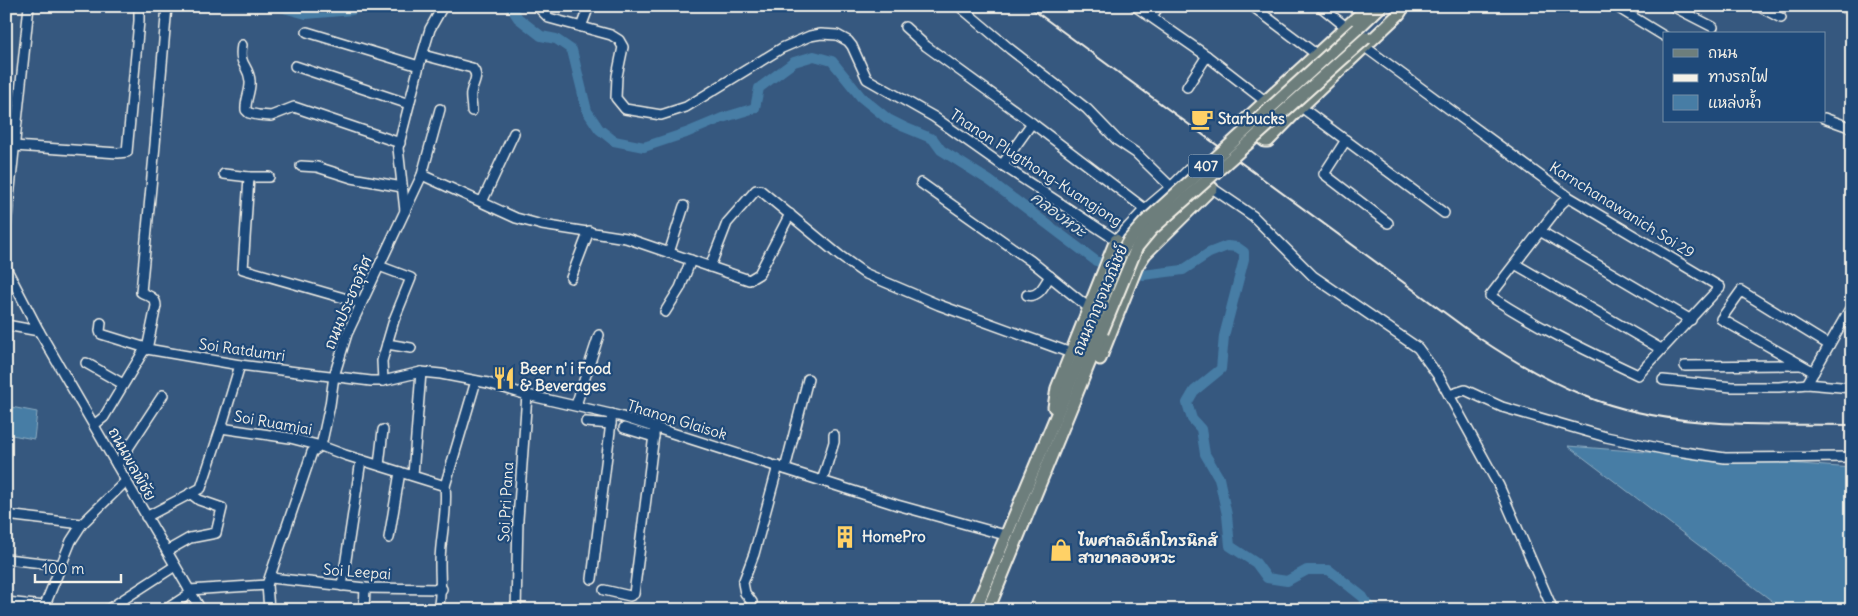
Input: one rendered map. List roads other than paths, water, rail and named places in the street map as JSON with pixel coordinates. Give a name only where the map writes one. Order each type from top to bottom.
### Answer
[{"type":"main road","points":[[1369,6],[1352,28],[1316,54],[1244,123],[1266,142],[1366,43],[1399,14],[1404,6]]},
{"type":"main road","name":"ถนนกาญจนวณิชย์","points":[[1097,331],[1117,261],[1134,234],[1352,28],[1382,6]]},
{"type":"main road","name":"ถนนกาญจนวณิชย์","points":[[988,610],[1056,429],[1097,331],[1137,247],[1152,230],[1366,43],[1398,6]]},
{"type":"main road","points":[[1056,429],[1082,400],[1137,266],[1144,254],[1212,188]]},
{"type":"main road","points":[[1056,429],[1057,388],[1116,240]]},
{"type":"main road","name":"ถนนกาญจนวณิชย์","points":[[975,610],[1005,535],[1056,429]]},
{"type":"street","points":[[6,227],[30,6]]},
{"type":"street","points":[[14,146],[127,152],[139,21],[138,6]]},
{"type":"street","points":[[94,425],[104,417],[143,352],[147,350],[156,302],[153,298],[141,292],[156,145],[166,6]]},
{"type":"street","points":[[405,211],[398,148],[430,29],[443,6]]},
{"type":"street","name":"Thanon Plugthong-Kuangjong","points":[[537,6],[548,18],[611,35],[619,40],[623,47],[617,76],[616,98],[625,109],[661,115],[686,106],[782,48],[810,36],[821,34],[837,35],[848,41],[852,46],[867,79],[934,117],[1002,165],[1116,240],[1145,209],[1189,169],[1212,188],[1253,216],[1313,276],[1418,348],[1439,377],[1499,486],[1553,610]]},
{"type":"street","points":[[581,27],[589,6]]},
{"type":"street","points":[[959,6],[1010,49],[1087,109],[1118,141],[1136,153],[1171,187]]},
{"type":"street","points":[[1135,6],[1207,56],[1265,101]]},
{"type":"street","points":[[1152,16],[1159,6]]},
{"type":"street","points":[[1252,6],[1316,54]]},
{"type":"street","points":[[1320,6],[1352,28]]},
{"type":"street","points":[[1615,6],[1663,35]]},
{"type":"street","points":[[1672,6],[1713,27]]},
{"type":"street","points":[[1758,6],[1780,18]]},
{"type":"street","points":[[1842,6],[1852,12]]},
{"type":"street","points":[[905,27],[926,46],[1032,123],[1145,209]]},
{"type":"street","points":[[307,32],[419,66]]},
{"type":"street","name":"Karnchanawanich Soi 29","points":[[1366,43],[1569,196],[1720,287],[1691,320],[1661,348],[1638,374],[1581,349],[1527,321],[1490,296],[1515,264]]},
{"type":"street","points":[[242,45],[241,58],[250,78],[246,104],[246,110],[249,113],[271,116],[294,107],[400,143]]},
{"type":"street","points":[[423,55],[475,70],[476,75],[471,94],[472,110]]},
{"type":"street","points":[[1187,87],[1207,56]]},
{"type":"street","points":[[295,66],[409,104]]},
{"type":"street","points":[[1301,107],[1444,213]]},
{"type":"street","name":"ถนนประชาอุทิศ","points":[[269,610],[269,582],[312,452],[321,446],[334,376],[347,334],[422,175],[440,109]]},
{"type":"street","points":[[1826,119],[1852,128]]},
{"type":"street","points":[[1002,165],[1032,123]]},
{"type":"street","points":[[482,202],[514,133]]},
{"type":"street","points":[[1346,140],[1324,174],[1388,222]]},
{"type":"street","points":[[301,166],[402,187]]},
{"type":"street","points":[[224,174],[269,177]]},
{"type":"street","points":[[422,175],[516,218],[542,225],[626,238],[749,280],[760,274],[790,214]]},
{"type":"street","points":[[249,177],[243,269],[361,303]]},
{"type":"street","points":[[921,183],[1050,276],[1089,308]]},
{"type":"street","points":[[710,267],[727,223],[756,190],[760,190],[840,256],[864,273],[939,306],[1071,353]]},
{"type":"street","points":[[1569,196],[1515,264],[1661,348]]},
{"type":"street","points":[[668,253],[684,206]]},
{"type":"street","points":[[571,278],[589,231]]},
{"type":"street","points":[[1540,231],[1691,320]]},
{"type":"street","points":[[665,312],[680,288],[691,260]]},
{"type":"street","points":[[379,266],[410,278],[394,320],[382,361],[383,381]]},
{"type":"street","name":"ถนนพลพิชัย","points":[[6,268],[39,331],[201,610]]},
{"type":"street","points":[[1027,295],[1037,294],[1050,276]]},
{"type":"street","points":[[1814,372],[1721,318],[1741,291],[1829,345]]},
{"type":"street","points":[[1807,384],[1852,305]]},
{"type":"street","name":"Soi Ratdumri","points":[[101,323],[101,334],[143,347],[147,350],[334,376]]},
{"type":"street","points":[[6,325],[39,331]]},
{"type":"street","points":[[576,405],[598,335]]},
{"type":"street","points":[[387,344],[411,348]]},
{"type":"street","points":[[86,363],[123,384]]},
{"type":"street","points":[[146,517],[201,488],[240,364]]},
{"type":"street","points":[[1685,366],[1801,365]]},
{"type":"street","points":[[413,475],[421,372]]},
{"type":"street","name":"Thanon Glaisok","points":[[334,376],[383,381],[421,372],[476,381],[526,395],[612,414],[897,505],[1005,535]]},
{"type":"street","points":[[752,610],[752,602],[744,594],[743,583],[754,554],[808,379]]},
{"type":"street","points":[[1663,380],[1732,388],[1779,388],[1807,384],[1852,388]]},
{"type":"street","points":[[438,610],[442,589],[440,563],[447,502],[445,486],[476,381]]},
{"type":"street","points":[[1449,395],[1465,390],[1502,407],[1606,437],[1663,449],[1724,458],[1852,457]]},
{"type":"street","points":[[117,465],[163,395]]},
{"type":"street","name":"Soi Pri Pana","points":[[516,610],[518,519],[526,395]]},
{"type":"street","points":[[592,579],[612,414]]},
{"type":"street","points":[[586,422],[611,424]]},
{"type":"street","points":[[604,590],[630,596],[634,594],[655,427]]},
{"type":"street","name":"Soi Ruamjai","points":[[221,428],[290,438],[321,446],[445,486]]},
{"type":"street","points":[[624,428],[654,437]]},
{"type":"street","points":[[379,465],[383,430]]},
{"type":"street","points":[[822,481],[834,442],[834,435]]},
{"type":"street","points":[[342,586],[361,460]]},
{"type":"street","points":[[389,538],[400,472]]},
{"type":"street","points":[[6,602],[44,608],[71,541],[82,524],[126,481]]},
{"type":"street","points":[[167,551],[190,538],[216,533],[222,508],[199,500],[190,493]]},
{"type":"street","points":[[6,515],[82,524]]},
{"type":"street","points":[[6,559],[61,565]]},
{"type":"street","points":[[107,610],[175,566]]},
{"type":"street","name":"Soi Leepai","points":[[190,591],[269,582],[365,588],[442,589]]},
{"type":"street","points":[[364,610],[365,588]]},
{"type":"street","points":[[165,610],[190,591]]},
{"type":"water","points":[[6,406],[37,412],[34,439],[6,434]]},
{"type":"water","points":[[1568,446],[1852,468],[1852,610],[1784,610]]},
{"type":"waterway","name":"คลองหวะ","points":[[276,6],[306,14],[352,10],[355,6]]},
{"type":"waterway","name":"คลองหวะ","points":[[510,6],[518,18],[541,36],[556,39],[572,50],[587,111],[599,129],[614,141],[644,147],[686,133],[722,118],[755,108],[759,88],[794,62],[814,56],[832,61],[861,97],[888,119],[933,139],[941,150],[990,181],[1096,261],[1114,266]]},
{"type":"waterway","name":"คลองหวะ","points":[[1128,271],[1143,275],[1183,270],[1209,253],[1227,246],[1237,247],[1244,252],[1244,259],[1224,336],[1221,369],[1194,391],[1187,403],[1192,419],[1201,429],[1205,454],[1219,478],[1227,515],[1230,546],[1256,563],[1267,578],[1287,581],[1307,570],[1329,570],[1363,597],[1371,610]]},
{"type":"railway","points":[[1028,6],[1479,338],[1517,363],[1544,377],[1585,396],[1617,407],[1650,415],[1717,423],[1852,425]]},
{"type":"place","name":"Starbucks","points":[[1202,119]]},
{"type":"place","name":"Beer n' i Food & Beverages","points":[[504,378]]},
{"type":"place","name":"HomePro","points":[[845,537]]},
{"type":"place","name":"ไพศาลอิเล็กโทรนิกส์ สาขาคลองหวะ","points":[[1061,550]]}]
